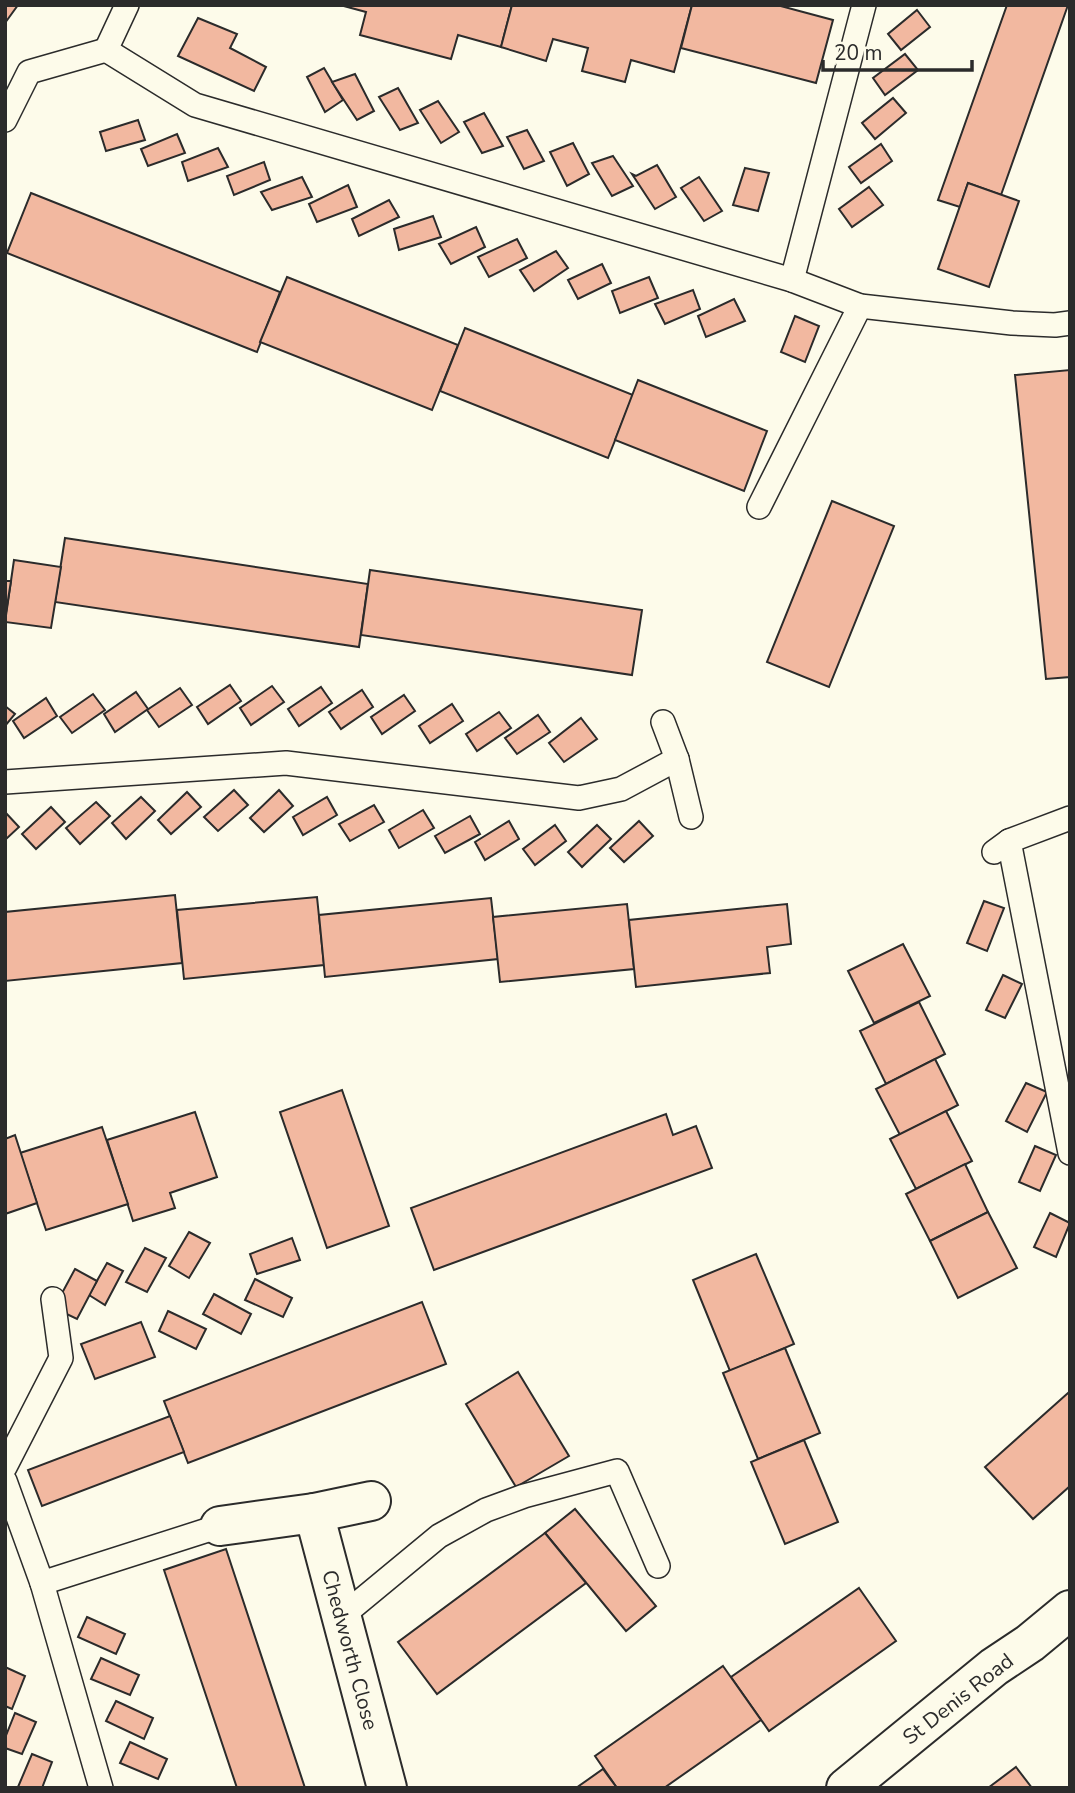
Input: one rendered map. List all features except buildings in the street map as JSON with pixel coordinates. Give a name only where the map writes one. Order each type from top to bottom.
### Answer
[{"type":"street","points":[[220,1526],[314,1513],[371,1501]]},
{"type":"street","name":"Chedworth Close","points":[[314,1513],[387,1788]]},
{"type":"street","name":"St Denis Road","points":[[846,1788],[994,1667],[1030,1643],[1070,1610]]},
{"type":"lane","points":[[106,50],[127,5]]},
{"type":"lane","points":[[792,280],[864,5]]},
{"type":"lane","points":[[5,120],[29,72],[106,50],[195,105],[792,280],[860,306],[1012,323],[1070,323]]},
{"type":"lane","points":[[759,507],[860,306]]},
{"type":"lane","points":[[663,722],[677,759],[691,817]]},
{"type":"lane","points":[[5,782],[286,763],[579,798],[621,789],[677,759]]},
{"type":"lane","points":[[1070,818],[1002,846],[1070,1153]]},
{"type":"lane","points":[[5,1467],[61,1358],[53,1299]]},
{"type":"lane","points":[[341,1617],[439,1536],[486,1510],[524,1496],[617,1471],[658,1566]]},
{"type":"lane","points":[[5,1481],[42,1583],[101,1788]]},
{"type":"lane","points":[[42,1583],[220,1526]]}]
